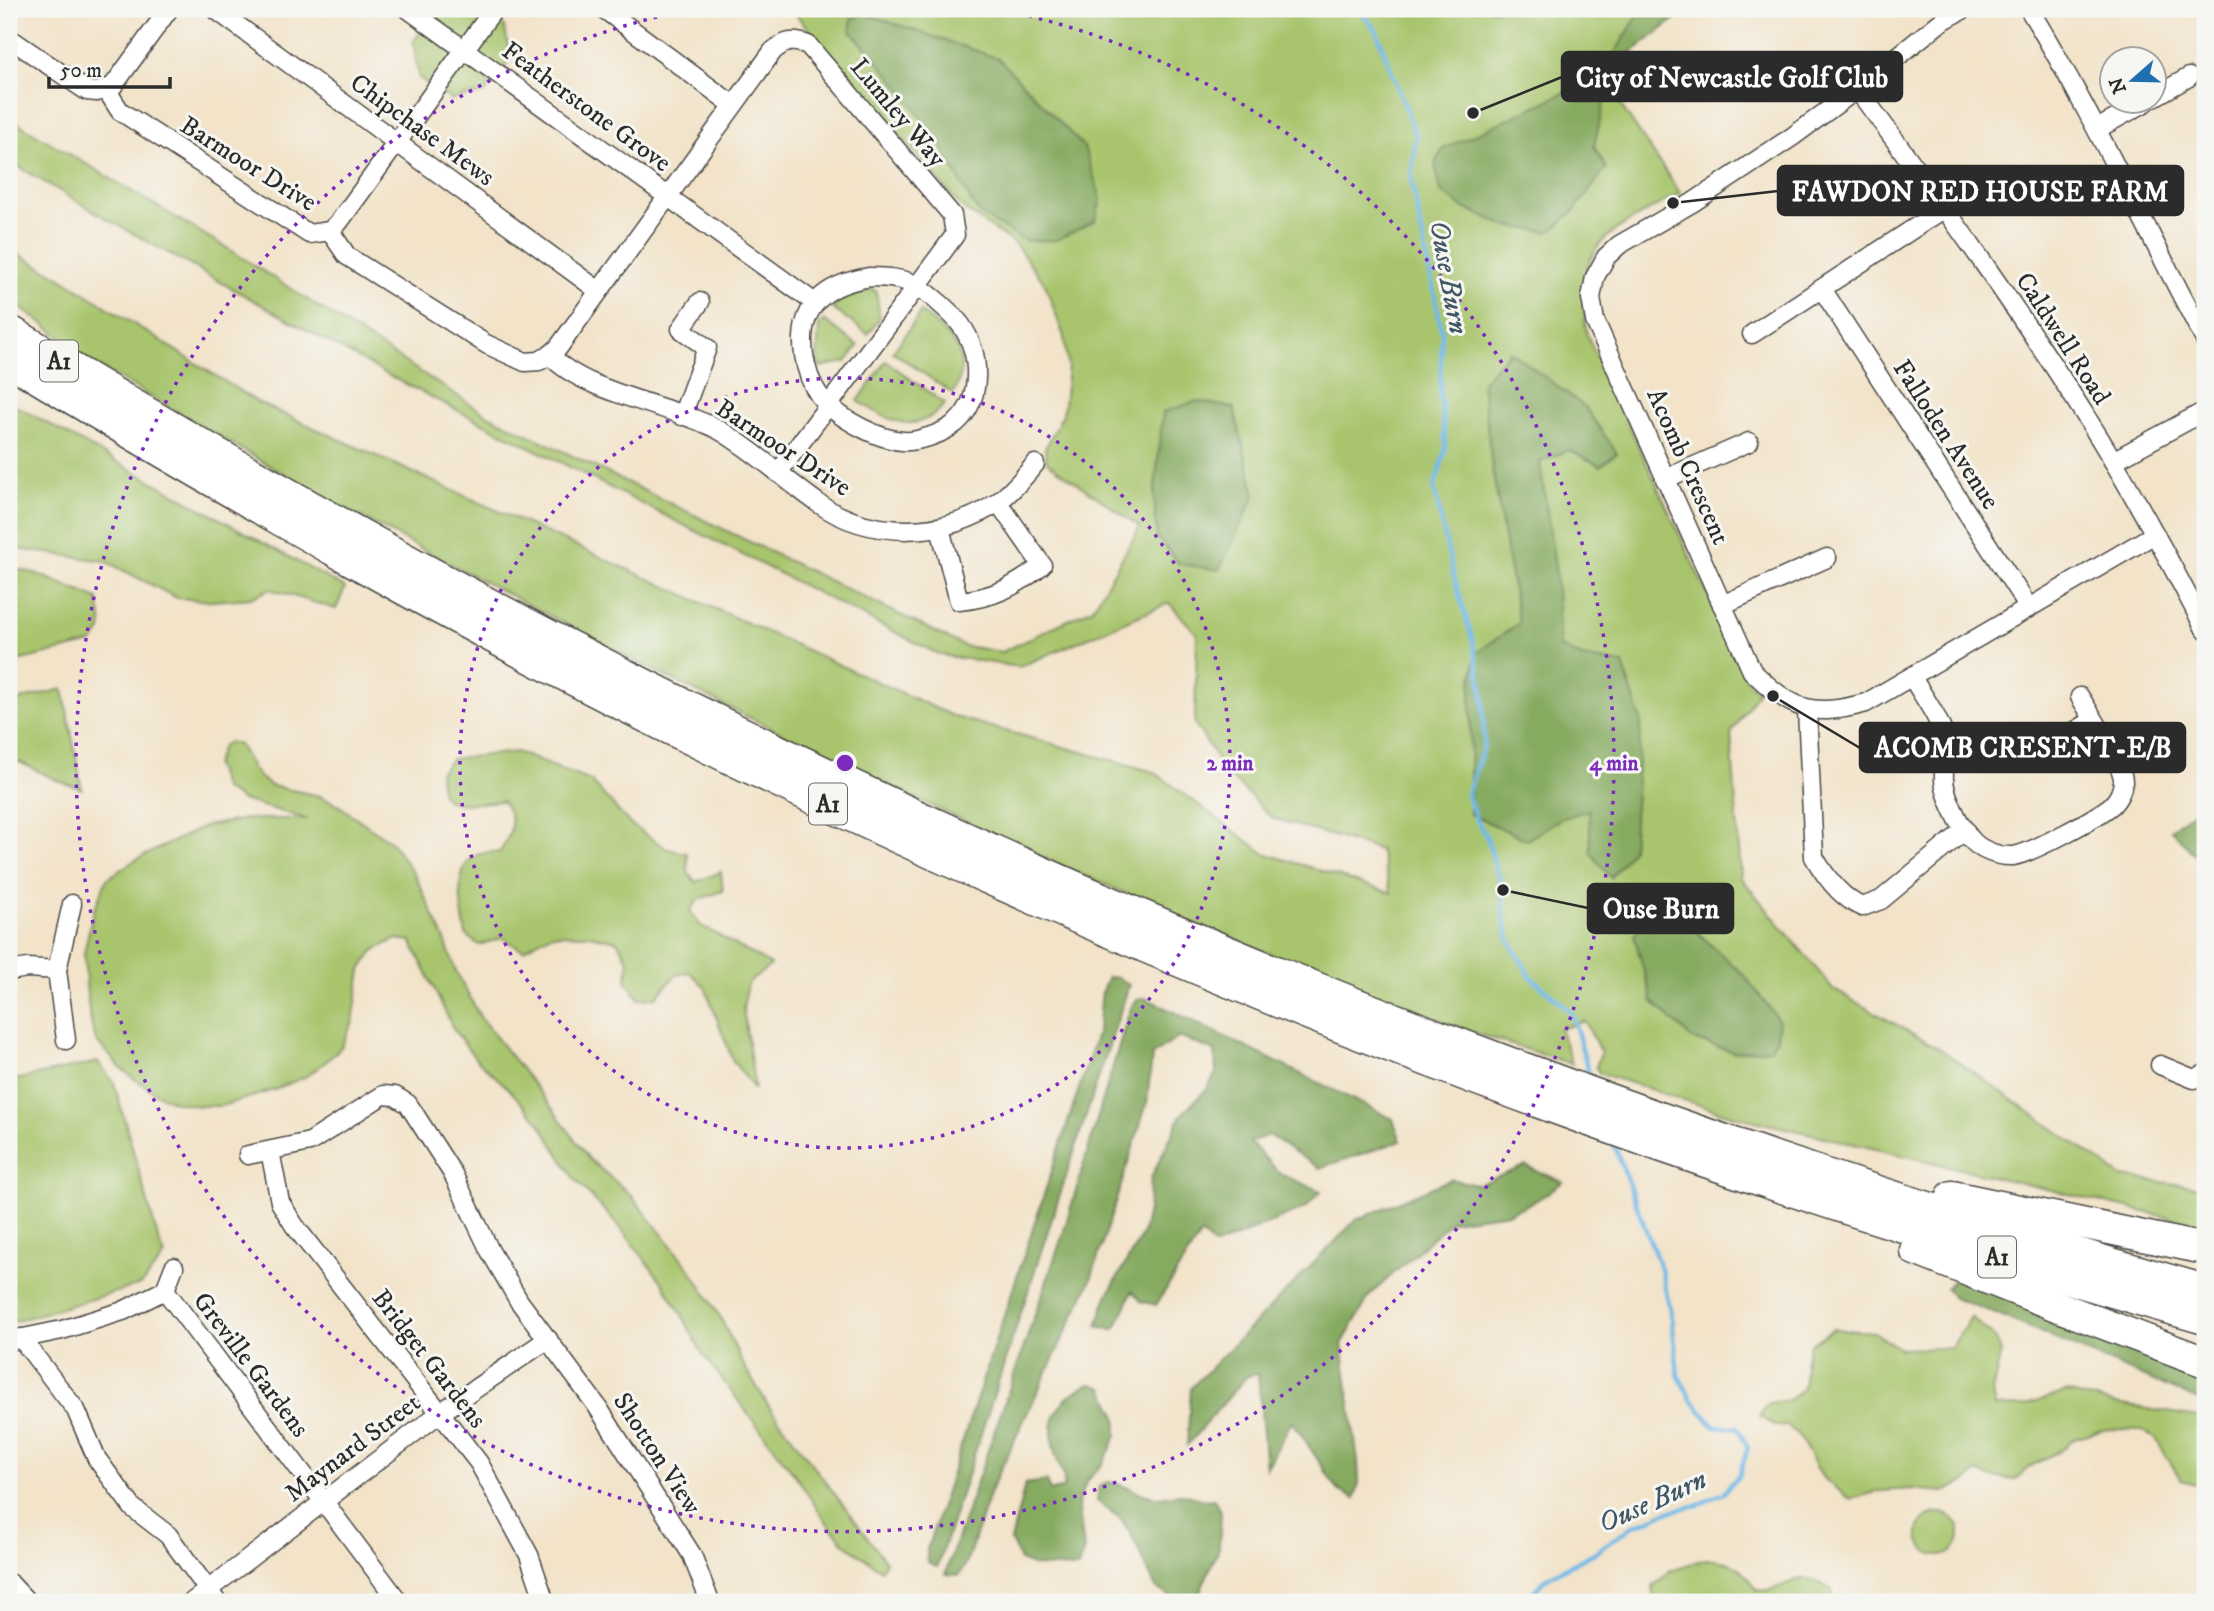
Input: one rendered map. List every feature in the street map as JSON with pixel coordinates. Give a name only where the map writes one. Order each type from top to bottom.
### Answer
[{"type":"highway","name":"A1","points":[[9,330],[110,392],[392,552],[554,638],[802,762],[1106,900],[1446,1039],[1598,1110]]},
{"type":"highway","name":"A1","points":[[9,361],[277,519],[542,663],[705,746],[1094,925],[1437,1066],[1598,1110],[2116,1294],[2205,1319]]},
{"type":"highway","name":"A1","points":[[1796,1179],[2205,1249]]},
{"type":"highway","name":"A1","points":[[1796,1179],[2205,1290]]},
{"type":"highway","name":"A1","points":[[1796,1179],[1919,1251],[2205,1362]]},
{"type":"street","points":[[9,38],[87,91],[97,92],[113,86],[169,9]]},
{"type":"street","name":"Chipchase Mews","points":[[215,9],[599,291]]},
{"type":"street","name":"Featherstone Grove","points":[[408,9],[815,303]]},
{"type":"street","name":"Barmoor Drive","points":[[106,89],[120,111],[309,234],[330,231],[494,9]]},
{"type":"street","points":[[604,9],[733,105]]},
{"type":"street","name":"Acomb Crescent","points":[[1965,9],[1942,21],[1792,138],[1714,189],[1619,245],[1606,257],[1595,277],[1591,298],[1595,321],[1752,671],[1777,695],[1807,709],[1841,710],[1866,703],[2155,534]]},
{"type":"street","points":[[2029,9],[2097,129],[2205,340]]},
{"type":"street","name":"Featherstone Grove","points":[[599,291],[773,51],[782,44],[797,41]]},
{"type":"street","name":"Lumley Way","points":[[797,41],[808,45],[952,215],[955,235],[917,286]]},
{"type":"street","points":[[2168,89],[2189,77]]},
{"type":"street","name":"Caldwell Road","points":[[1857,89],[1945,208],[2020,317],[2113,461],[2205,629]]},
{"type":"street","points":[[2097,129],[2121,116]]},
{"type":"street","points":[[1752,334],[1945,208]]},
{"type":"street","name":"Barmoor Drive","points":[[330,231],[347,256],[486,344],[525,362],[539,361],[550,355],[557,363],[580,377],[719,430],[820,505],[846,519],[874,527],[909,531],[940,528],[998,502],[1020,483],[1035,464]]},
{"type":"street","points":[[870,277],[901,280],[917,286],[961,325],[971,345],[976,366],[975,386],[965,413],[941,433],[913,441],[895,440],[880,437],[864,429],[819,394],[805,361],[803,332],[815,303],[832,288],[870,277]]},
{"type":"street","points":[[778,473],[917,286]]},
{"type":"street","name":"Falloden Avenue","points":[[1822,289],[2029,608]]},
{"type":"street","points":[[550,355],[599,291]]},
{"type":"street","name":"Barmoor Drive","points":[[682,416],[707,348],[681,329],[700,302]]},
{"type":"street","points":[[2113,461],[2205,411]]},
{"type":"street","points":[[1665,479],[1749,442]]},
{"type":"street","points":[[940,528],[958,601],[984,599],[1023,580],[1042,565],[998,502]]},
{"type":"street","points":[[1722,604],[1827,558]]},
{"type":"street","points":[[1912,677],[1943,733],[1946,746],[1944,784],[1965,830],[1970,839],[1981,848],[1995,854],[2011,856],[2025,852],[2111,805],[2120,795],[2123,780],[2120,766],[2080,697]]},
{"type":"street","points":[[1807,709],[1814,857],[1822,872],[1851,902],[1862,907],[1881,900],[1965,830]]},
{"type":"street","points":[[2074,732],[2093,720]]},
{"type":"street","points":[[66,1040],[57,970],[72,904]]},
{"type":"street","points":[[9,971],[28,968],[57,970]]},
{"type":"street","points":[[2160,1065],[2194,1079],[2205,1074]]},
{"type":"street","points":[[248,1154],[310,1142],[383,1095],[395,1096],[408,1104],[453,1174],[490,1251],[519,1301],[548,1339]]},
{"type":"street","name":"Bridget Gardens","points":[[270,1151],[280,1202],[294,1225],[479,1463],[529,1555],[545,1602]]},
{"type":"street","name":"Greville Gardens","points":[[174,1267],[165,1290],[123,1311],[62,1330],[15,1339],[76,1410],[97,1459],[133,1508],[168,1535],[212,1596]]},
{"type":"street","name":"Greville Gardens","points":[[165,1290],[399,1602]]},
{"type":"street","name":"Maynard Street","points":[[192,1602],[212,1596],[323,1502],[440,1413],[548,1339]]},
{"type":"street","name":"Shotton View","points":[[548,1339],[597,1406],[692,1555],[710,1602]]},
{"type":"street","points":[[9,1586],[24,1602]]},
{"type":"green space","points":[[438,9],[480,9],[504,25],[511,58],[485,93],[451,100],[419,78],[413,42]]},
{"type":"green space","points":[[791,9],[1642,9],[1601,76],[1680,193],[1615,231],[1601,244],[1591,259],[1585,278],[1587,335],[1748,682],[1758,691],[1731,734],[1741,878],[1834,990],[1939,1048],[2122,1177],[2205,1188],[2205,1226],[1734,1116],[1599,1073],[1596,1067],[1601,1053],[1585,1021],[1560,1029],[1572,1064],[1478,1034],[1349,986],[1177,916],[1006,841],[852,768],[655,671],[334,503],[86,359],[9,300],[9,249],[58,276],[259,403],[955,717],[1154,772],[1264,853],[1391,893],[1380,850],[1272,818],[1225,771],[1195,724],[1197,634],[1169,603],[1019,667],[940,655],[388,375],[107,219],[9,161],[9,118],[227,248],[486,414],[964,646],[1002,652],[1093,608],[1140,527],[1047,462],[1045,449],[1063,414],[1068,367],[1064,337],[1045,284],[1015,244],[962,208]]},
{"type":"green space","points":[[1642,9],[1688,9],[1601,76]]},
{"type":"green space","points":[[863,13],[998,58],[1084,147],[1101,199],[1095,221],[1056,240],[1026,241],[982,216],[942,147],[898,85],[851,31],[851,19]]},
{"type":"green space","points":[[1601,76],[1605,98],[1594,146],[1606,168],[1574,211],[1550,232],[1506,226],[1464,208],[1441,192],[1435,165],[1443,149]]},
{"type":"green space","points":[[871,289],[876,291],[880,318],[868,334],[833,309],[837,302]]},
{"type":"green space","points":[[921,312],[950,338],[960,357],[959,380],[953,394],[893,352]]},
{"type":"green space","points":[[824,320],[858,346],[846,362],[820,367],[817,362],[819,326]]},
{"type":"green space","points":[[1510,351],[1585,407],[1617,453],[1601,466],[1569,450],[1540,462],[1556,574],[1560,647],[1582,657],[1623,664],[1641,721],[1632,850],[1611,878],[1591,853],[1589,810],[1560,819],[1527,840],[1470,814],[1471,687],[1476,653],[1519,623],[1492,468],[1482,382]]},
{"type":"green space","points":[[886,361],[945,404],[924,420],[913,423],[881,415],[858,401]]},
{"type":"green space","points":[[1197,401],[1234,408],[1255,495],[1219,570],[1179,564],[1157,537],[1154,497],[1163,412]]},
{"type":"green space","points":[[9,402],[345,588],[336,609],[270,589],[251,598],[213,601],[177,598],[105,561],[9,548]]},
{"type":"green space","points":[[9,568],[35,573],[98,599],[101,631],[92,643],[9,663]]},
{"type":"green space","points":[[63,689],[82,789],[9,757],[9,702]]},
{"type":"green space","points":[[229,742],[239,745],[260,778],[272,786],[320,796],[338,805],[391,842],[415,875],[456,971],[480,1017],[589,1159],[630,1194],[693,1273],[770,1408],[886,1562],[881,1570],[844,1543],[824,1519],[798,1479],[702,1353],[662,1282],[618,1225],[574,1178],[539,1122],[508,1088],[476,1059],[454,1030],[411,941],[396,939],[373,951],[361,970],[353,1022],[341,1047],[307,1076],[274,1090],[221,1106],[176,1102],[136,1080],[97,1042],[87,997],[84,953],[93,912],[107,879],[135,860],[205,826],[246,819],[307,819],[242,800],[224,789],[215,765],[222,746]]},
{"type":"green space","points":[[516,752],[591,781],[630,824],[667,849],[687,853],[688,873],[696,882],[721,872],[723,891],[699,899],[690,911],[700,925],[771,965],[748,983],[743,1008],[755,1090],[733,1061],[705,987],[690,972],[676,975],[655,998],[639,999],[626,981],[629,961],[617,941],[590,935],[551,934],[523,950],[502,938],[479,945],[466,935],[460,888],[466,865],[473,857],[500,852],[510,832],[510,814],[502,801],[470,804],[447,800],[442,793],[439,773],[452,759]]},
{"type":"green space","points":[[2205,802],[2205,866],[2171,829]]},
{"type":"green space","points":[[1653,913],[1686,922],[1745,976],[1779,1021],[1777,1038],[1769,1049],[1734,1052],[1692,1039],[1652,1001],[1634,935]]},
{"type":"green space","points":[[1108,977],[1118,978],[1129,985],[937,1567],[928,1562],[927,1549],[1098,1031],[1102,991]]},
{"type":"green space","points":[[1145,998],[1393,1119],[1401,1141],[1319,1168],[1269,1135],[1250,1142],[1280,1174],[1321,1191],[1305,1208],[1215,1246],[1201,1234],[1156,1305],[1141,1301],[1132,1291],[1117,1326],[1112,1330],[1097,1326],[1107,1296],[1143,1233],[1151,1178],[1181,1115],[1207,1089],[1216,1073],[1215,1051],[1179,1037],[1152,1055],[1147,1103],[1090,1282],[991,1489],[966,1564],[959,1575],[945,1574],[1063,1234],[1130,1011],[1135,1002]]},
{"type":"green space","points":[[98,1062],[114,1083],[165,1255],[141,1285],[9,1323],[9,1081]]},
{"type":"green space","points":[[1525,1166],[1563,1182],[1539,1199],[1509,1213],[1451,1221],[1370,1295],[1342,1344],[1358,1462],[1359,1483],[1355,1499],[1338,1490],[1292,1421],[1266,1469],[1258,1374],[1247,1376],[1187,1445],[1191,1388],[1356,1220],[1451,1179],[1477,1185]]},
{"type":"green space","points":[[1956,1278],[2205,1371],[2205,1403],[1995,1313],[1953,1298],[1946,1288]]},
{"type":"green space","points":[[1971,1317],[1993,1336],[2001,1352],[1992,1392],[1995,1407],[2023,1406],[2066,1392],[2116,1404],[2205,1418],[2205,1481],[2200,1485],[2181,1480],[2156,1439],[2142,1430],[2107,1429],[2072,1440],[2061,1450],[2027,1468],[2015,1480],[1986,1476],[1978,1472],[1944,1492],[1911,1489],[1881,1491],[1850,1499],[1823,1478],[1798,1434],[1787,1426],[1774,1425],[1759,1416],[1769,1403],[1790,1400],[1803,1388],[1810,1344],[1833,1329],[1874,1332],[1900,1349],[1951,1348]]},
{"type":"green space","points":[[1091,1384],[1103,1388],[1117,1417],[1117,1435],[1103,1464],[1087,1480],[1078,1503],[1084,1549],[1078,1568],[1034,1566],[1020,1560],[1011,1541],[1025,1484],[1047,1481],[1050,1491],[1063,1489],[1063,1475],[1052,1441],[1054,1420],[1063,1402]]},
{"type":"green space","points":[[1108,1482],[1155,1497],[1179,1494],[1214,1499],[1221,1513],[1219,1548],[1200,1592],[1186,1602],[1181,1602],[1156,1588],[1132,1536],[1121,1519],[1097,1501],[1099,1487]]},
{"type":"green space","points":[[1939,1513],[1954,1519],[1960,1534],[1954,1549],[1939,1555],[1924,1549],[1918,1534],[1924,1519]]},
{"type":"green space","points":[[1705,1559],[1736,1566],[1747,1575],[1757,1590],[1773,1589],[1798,1580],[1812,1580],[1832,1590],[1834,1602],[1654,1602],[1653,1587],[1671,1570]]},
{"type":"waterway","name":"Ouse Burn","points":[[1359,9],[1376,30],[1416,135],[1411,179],[1442,332],[1440,393],[1446,448],[1434,488],[1453,573],[1473,642],[1483,694],[1484,746],[1467,794],[1475,817],[1487,838],[1503,890],[1503,914],[1509,940],[1530,976],[1572,1013],[1590,1078]]},
{"type":"waterway","name":"Ouse Burn","points":[[1525,1602],[1545,1579],[1596,1552],[1631,1527],[1667,1512],[1698,1505],[1723,1493],[1739,1475],[1748,1448],[1737,1427],[1714,1427],[1691,1399],[1678,1375],[1672,1318],[1661,1270],[1613,1142]]},
{"type":"place","name":"City of Newcastle Golf Club","points":[[1473,113]]},
{"type":"place","name":"FAWDON RED HOUSE FARM","points":[[1673,203]]},
{"type":"place","name":"ACOMB CRESENT-E/B","points":[[1773,696]]},
{"type":"place","name":"Ouse Burn","points":[[1503,890]]}]
